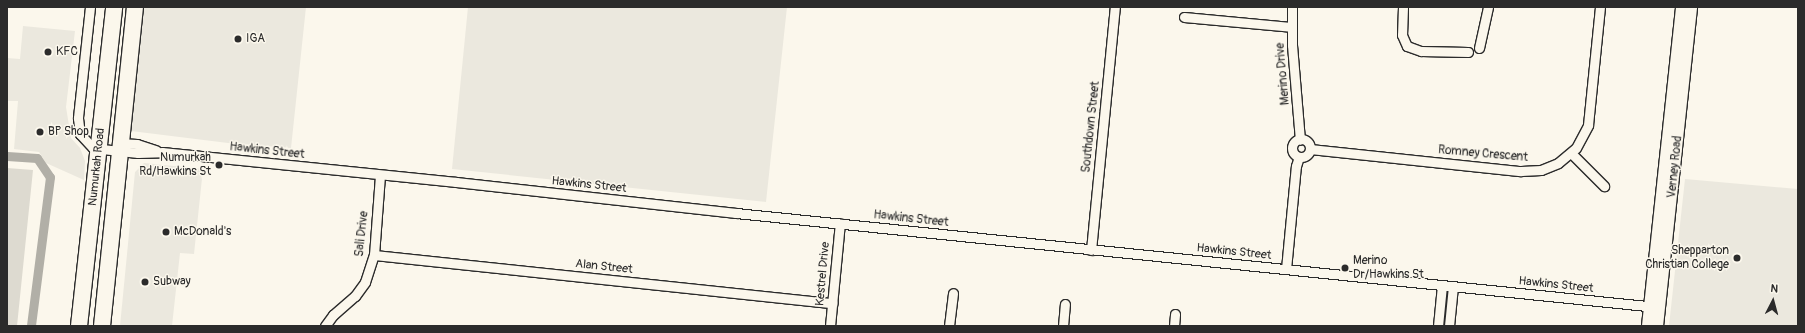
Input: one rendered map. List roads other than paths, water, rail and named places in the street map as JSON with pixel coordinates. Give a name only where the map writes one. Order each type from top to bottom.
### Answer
[{"type":"highway","name":"Numurkah Road","points":[[79,326],[114,7]]},
{"type":"highway","name":"Numurkah Road","points":[[102,326],[135,7]]},
{"type":"street","points":[[90,7],[78,118],[80,134],[93,148],[99,149],[121,147]]},
{"type":"street","name":"Southdown Street","points":[[1091,250],[1115,7]]},
{"type":"street","name":"Merino Drive","points":[[1292,7],[1291,27],[1300,140]]},
{"type":"street","points":[[1403,7],[1402,35],[1407,46],[1421,51],[1468,52]]},
{"type":"street","points":[[1479,48],[1488,7]]},
{"type":"street","name":"Romney Crescent","points":[[1310,149],[1521,171],[1540,170],[1558,163],[1571,153],[1580,142],[1588,125],[1600,7]]},
{"type":"street","name":"Verney Road","points":[[1657,326],[1655,307],[1682,7]]},
{"type":"street","name":"Verney Road","points":[[1648,326],[1655,307],[1691,7]]},
{"type":"street","points":[[1184,17],[1291,27]]},
{"type":"street","points":[[1300,140],[1308,144],[1310,149],[1305,156],[1299,157],[1294,154],[1292,149],[1294,144],[1300,140]]},
{"type":"street","name":"Hawkins Street","points":[[121,147],[137,144],[162,152],[1091,250],[1655,307]]},
{"type":"street","points":[[1571,153],[1604,186]]},
{"type":"street","points":[[1286,269],[1296,166],[1299,157]]},
{"type":"street","name":"Sali Drive","points":[[325,326],[333,315],[355,296],[365,282],[374,255],[380,175]]},
{"type":"street","name":"Kestrel Drive","points":[[830,326],[840,223]]},
{"type":"street","name":"Alan Street","points":[[374,255],[832,303]]},
{"type":"street","points":[[1438,326],[1442,285]]},
{"type":"street","points":[[1449,326],[1453,286]]},
{"type":"street","points":[[949,326],[952,293]]},
{"type":"street","points":[[1063,326],[1065,304]]},
{"type":"street","points":[[1174,326],[1175,314]]},
{"type":"waterway","points":[[7,156],[37,158],[50,177],[31,326]]},
{"type":"place","name":"IGA","points":[[238,39]]},
{"type":"place","name":"KFC","points":[[48,52]]},
{"type":"place","name":"BP Shop","points":[[40,132]]},
{"type":"place","name":"Numurkah Rd/Hawkins St","points":[[219,165]]},
{"type":"place","name":"McDonald's","points":[[166,232]]},
{"type":"place","name":"Shepparton Christian College","points":[[1737,258]]},
{"type":"place","name":"Merino Dr/Hawkins St","points":[[1345,268]]},
{"type":"place","name":"Subway","points":[[145,282]]}]
